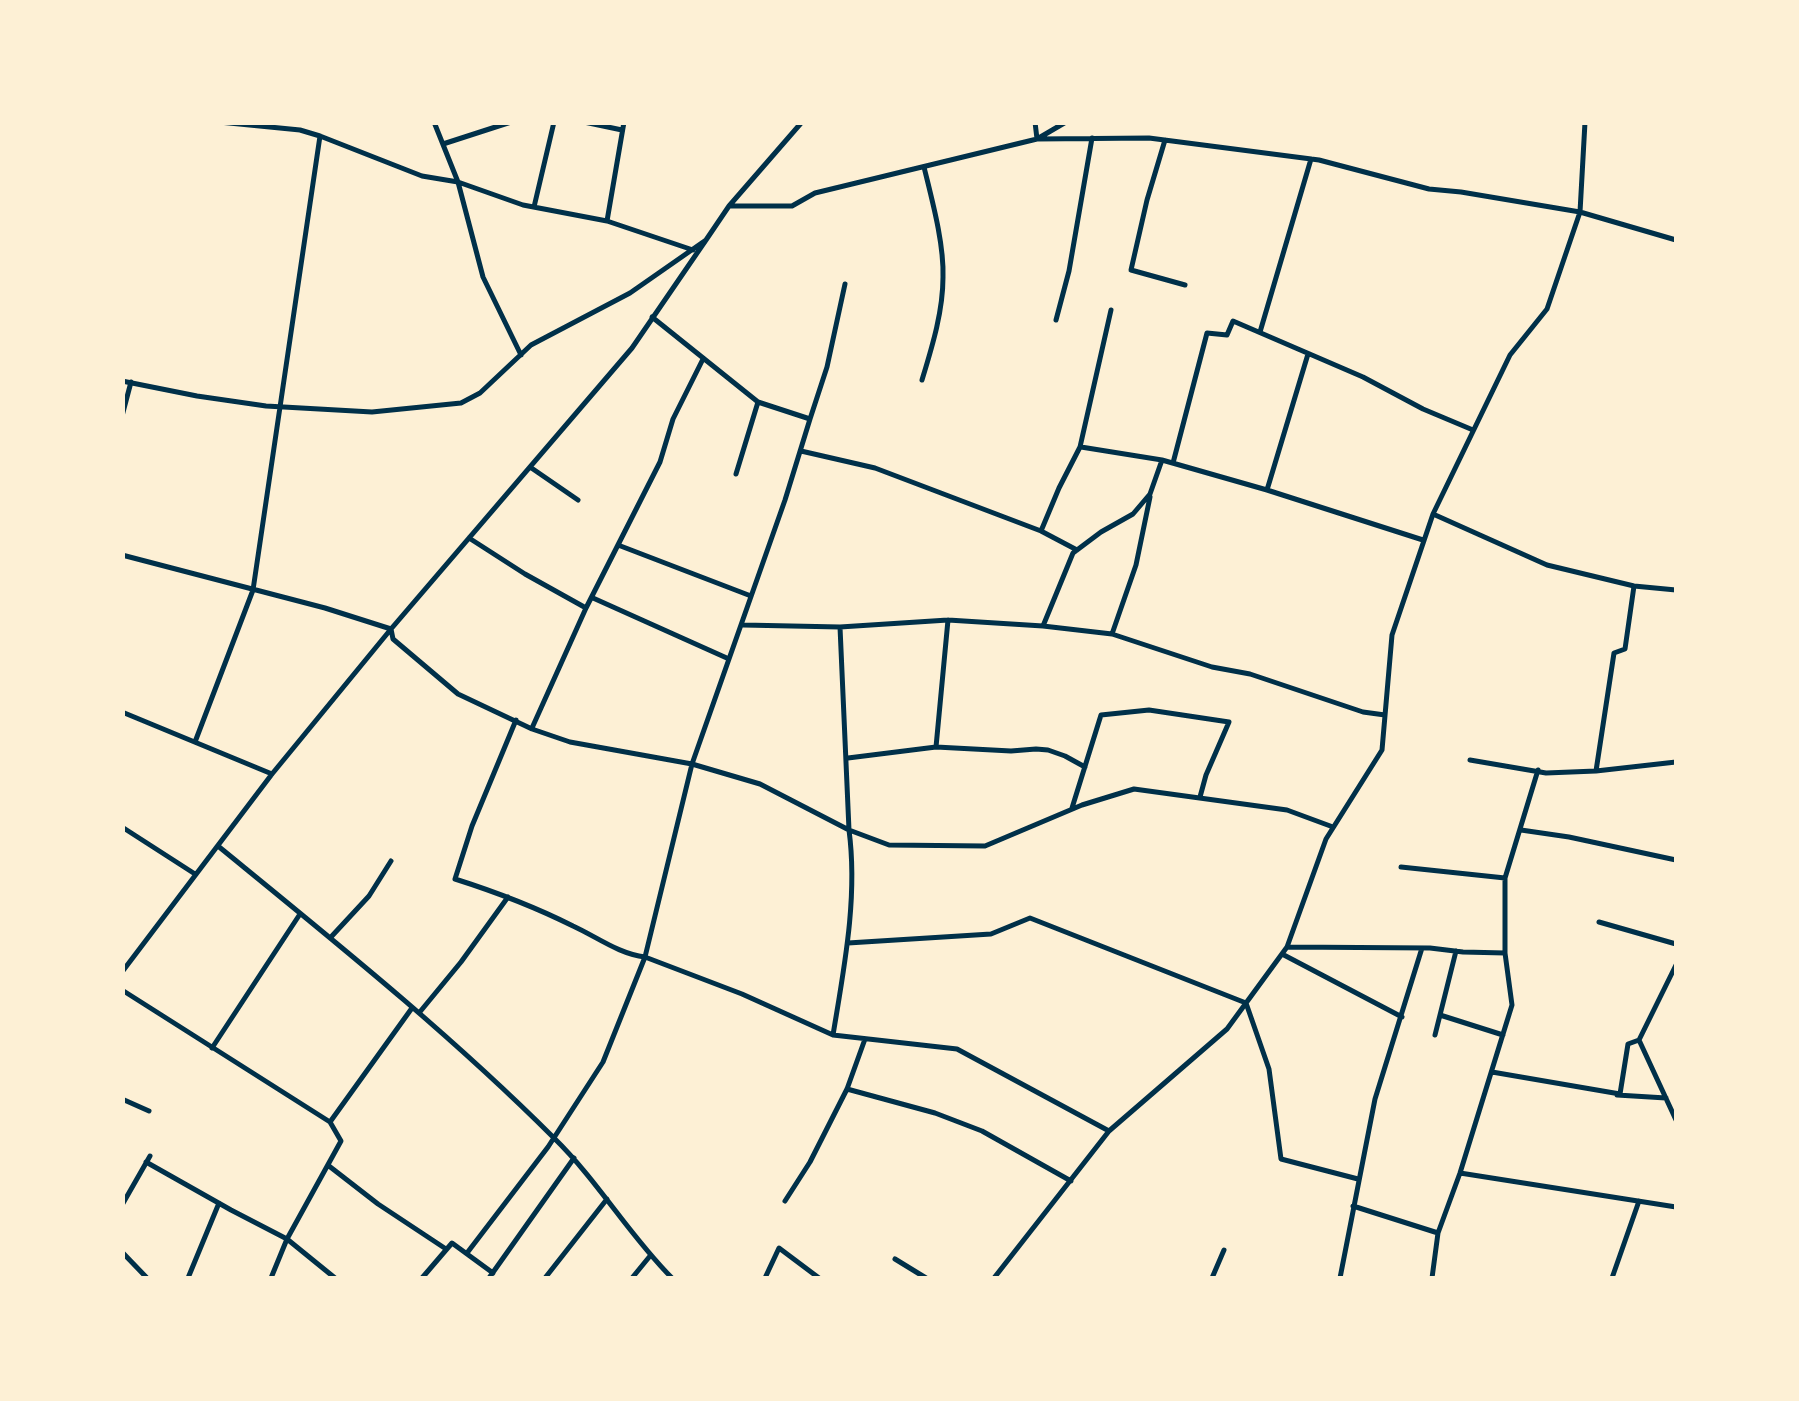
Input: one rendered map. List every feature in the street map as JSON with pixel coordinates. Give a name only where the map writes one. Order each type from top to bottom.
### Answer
[{"type":"street","points":[[219,122],[300,130],[422,176],[458,182],[534,207],[608,221],[693,250]]},
{"type":"street","points":[[434,122],[458,182],[482,278],[520,355]]},
{"type":"street","points":[[442,144],[512,122]]},
{"type":"street","points":[[534,207],[554,122]]},
{"type":"street","points":[[584,122],[623,126],[608,221]]},
{"type":"street","points":[[122,972],[272,774],[632,348],[729,206],[802,122]]},
{"type":"street","points":[[1035,122],[1037,139]]},
{"type":"street","points":[[1037,139],[1066,122]]},
{"type":"street","points":[[994,1278],[1109,1131],[1227,1029],[1284,951],[1326,839],[1382,750],[1392,635],[1433,514],[1510,355],[1548,309],[1580,212],[1585,122]]},
{"type":"street","points":[[195,742],[253,590],[320,136]]},
{"type":"street","points":[[1056,320],[1069,271],[1092,138]]},
{"type":"street","points":[[729,206],[792,206],[815,193],[1037,139],[1150,138],[1311,159],[1429,189],[1580,212],[1676,240]]},
{"type":"street","points":[[1165,140],[1131,270],[1185,285]]},
{"type":"street","points":[[1260,332],[1311,159]]},
{"type":"street","points":[[922,380],[934,343],[943,277],[924,166]]},
{"type":"street","points":[[122,380],[197,396],[279,406],[372,412],[461,404],[480,393],[531,345],[630,293],[706,240]]},
{"type":"street","points":[[468,1253],[554,1138],[603,1062],[645,957],[692,764],[801,451],[827,367],[845,284]]},
{"type":"street","points":[[1042,531],[1080,446],[1111,310]]},
{"type":"street","points":[[652,317],[758,402],[810,418]]},
{"type":"street","points":[[1173,463],[1207,332],[1227,336],[1234,321],[1473,430]]},
{"type":"street","points":[[1268,490],[1308,352]]},
{"type":"street","points":[[532,729],[586,608],[660,462],[673,419],[702,360]]},
{"type":"street","points":[[122,416],[131,382]]},
{"type":"street","points":[[736,474],[758,402]]},
{"type":"street","points":[[1080,446],[1173,463],[1423,540]]},
{"type":"street","points":[[801,451],[875,468],[1042,531],[1077,550]]},
{"type":"street","points":[[1112,634],[1136,566],[1150,494],[1162,460]]},
{"type":"street","points":[[530,467],[578,500]]},
{"type":"street","points":[[1043,626],[1074,553],[1133,514],[1150,494]]},
{"type":"street","points":[[1433,514],[1547,565],[1634,586],[1676,590]]},
{"type":"street","points":[[469,538],[586,608]]},
{"type":"street","points":[[618,545],[751,596]]},
{"type":"street","points":[[122,556],[391,629]]},
{"type":"street","points":[[1596,771],[1614,653],[1625,649],[1634,586]]},
{"type":"street","points":[[592,598],[730,658]]},
{"type":"street","points":[[742,625],[840,627],[948,620],[1112,634],[1363,712],[1385,715]]},
{"type":"street","points":[[936,747],[948,620]]},
{"type":"street","points":[[833,1035],[848,943],[852,853],[840,627]]},
{"type":"street","points":[[391,629],[393,640],[458,694],[532,729],[570,742],[692,764],[760,784],[889,846],[985,846],[1134,789],[1288,810],[1333,827]]},
{"type":"street","points":[[1072,810],[1100,715],[1149,710],[1229,722],[1200,797]]},
{"type":"street","points":[[122,712],[272,774]]},
{"type":"street","points":[[516,720],[472,826],[456,879],[508,896],[629,955],[645,957],[742,994],[833,1035],[957,1048],[1109,1131]]},
{"type":"street","points":[[847,758],[936,747],[1048,750],[1084,768]]},
{"type":"street","points":[[1470,760],[1546,773],[1676,762]]},
{"type":"street","points":[[1432,1278],[1438,1232],[1512,1005],[1505,953],[1506,878],[1538,770]]},
{"type":"street","points":[[122,827],[195,874]]},
{"type":"street","points":[[1521,830],[1676,860]]},
{"type":"street","points":[[218,846],[474,1060],[574,1158],[650,1256],[672,1278]]},
{"type":"street","points":[[330,938],[368,896],[391,862]]},
{"type":"street","points":[[1401,866],[1506,878]]},
{"type":"street","points":[[419,1013],[508,896]]},
{"type":"street","points":[[212,1048],[300,914]]},
{"type":"street","points":[[848,943],[991,934],[1030,918],[1246,1002],[1269,1069],[1281,1159],[1358,1179]]},
{"type":"street","points":[[1599,922],[1676,944]]},
{"type":"street","points":[[1284,951],[1422,948],[1505,953]]},
{"type":"street","points":[[1340,1278],[1375,1099],[1422,948]]},
{"type":"street","points":[[1284,951],[1402,1017]]},
{"type":"street","points":[[1435,1035],[1456,951]]},
{"type":"street","points":[[1620,1094],[1628,1044],[1638,1040],[1676,965]]},
{"type":"street","points":[[122,990],[330,1122],[341,1141],[287,1239],[272,1278]]},
{"type":"street","points":[[330,1122],[412,1008]]},
{"type":"street","points":[[1440,1015],[1502,1035]]},
{"type":"street","points":[[786,1201],[847,1090],[864,1038]]},
{"type":"street","points":[[1638,1040],[1676,1120]]},
{"type":"street","points":[[1491,1072],[1666,1098]]},
{"type":"street","points":[[847,1090],[935,1113],[982,1131],[1071,1180]]},
{"type":"street","points":[[122,1098],[150,1112]]},
{"type":"street","points":[[422,1278],[452,1243],[491,1276],[574,1158]]},
{"type":"street","points":[[122,1206],[148,1159],[218,1203],[287,1239],[335,1278]]},
{"type":"street","points":[[328,1166],[446,1249]]},
{"type":"street","points":[[1460,1174],[1676,1207]]},
{"type":"street","points":[[545,1278],[607,1198]]},
{"type":"street","points":[[1612,1278],[1639,1201]]},
{"type":"street","points":[[188,1278],[218,1203]]},
{"type":"street","points":[[1352,1206],[1438,1232]]},
{"type":"street","points":[[765,1278],[779,1248],[819,1278]]},
{"type":"street","points":[[1212,1278],[1224,1250]]},
{"type":"street","points":[[122,1252],[147,1278]]},
{"type":"street","points":[[632,1278],[650,1256]]},
{"type":"street","points":[[895,1258],[926,1278]]}]
